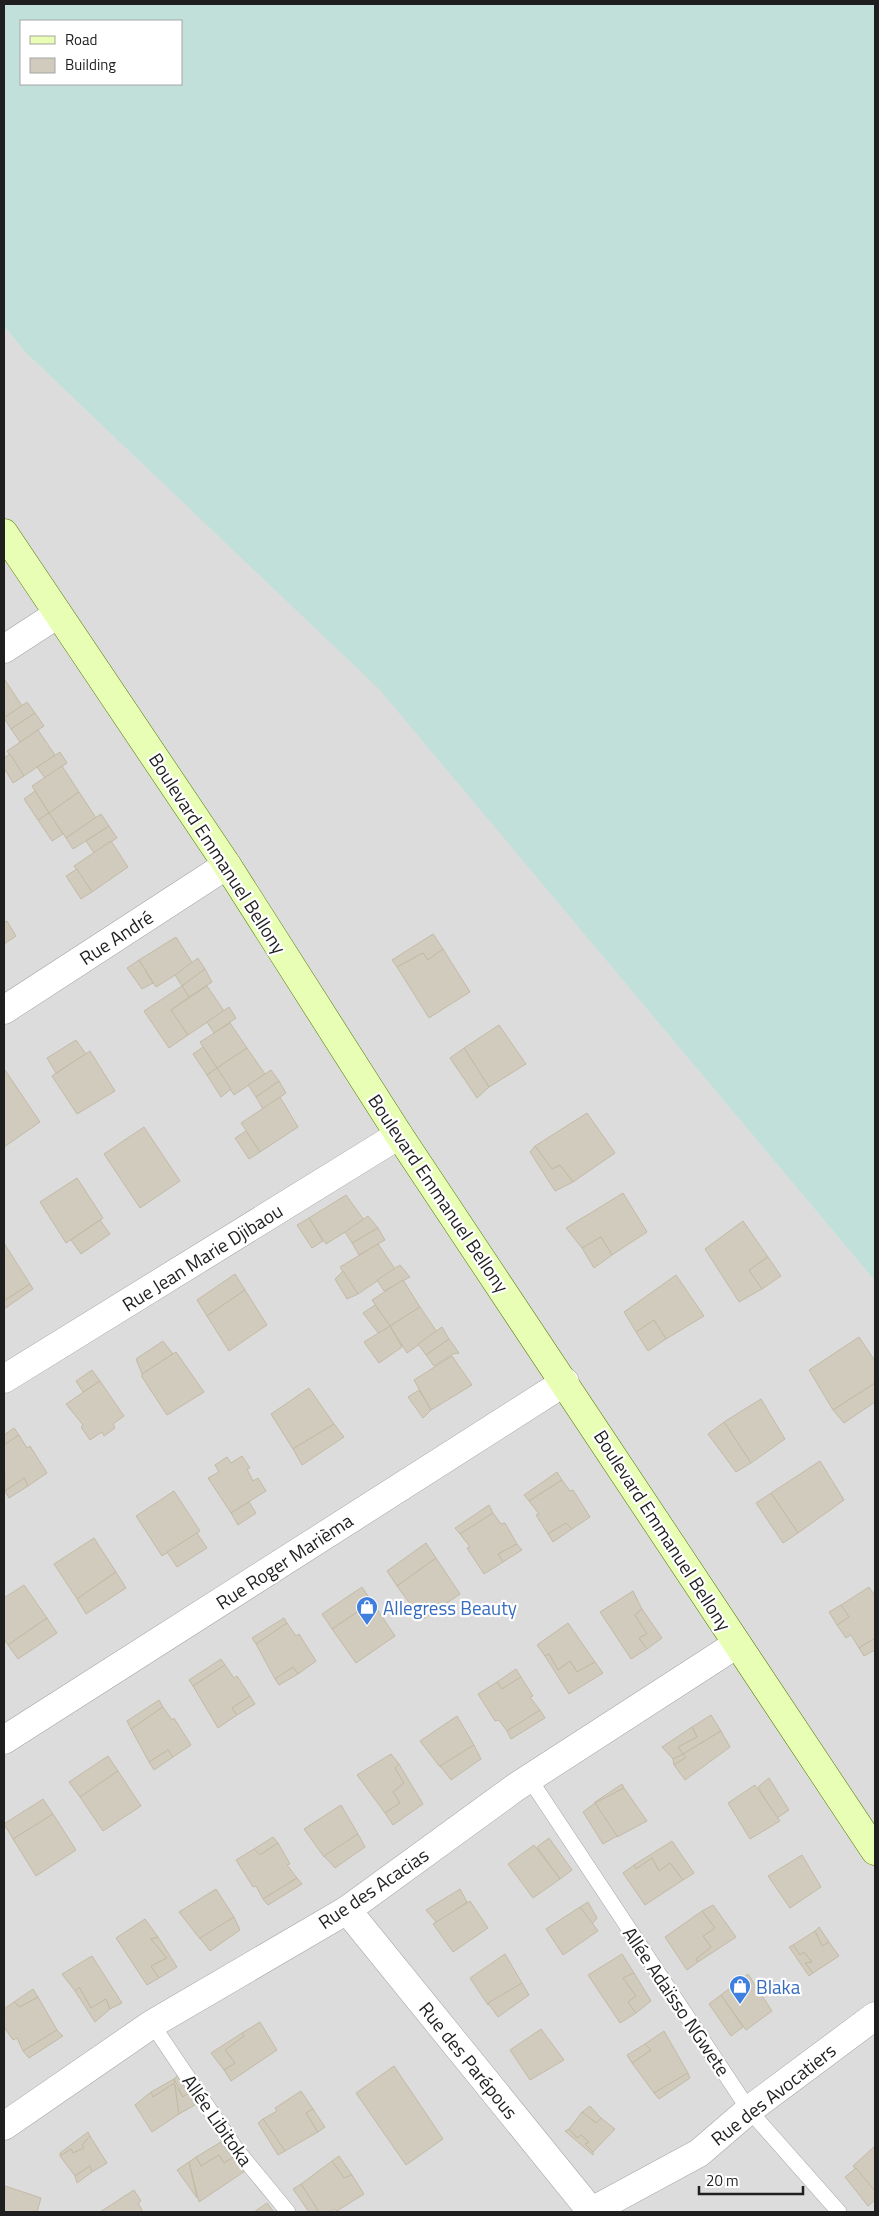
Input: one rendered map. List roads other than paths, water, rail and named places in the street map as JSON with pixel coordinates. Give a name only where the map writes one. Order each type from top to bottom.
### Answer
[{"type":"street","name":"Boulevard Emmanuel Bellony","points":[[4,533],[228,865],[399,1135],[875,1851]]},
{"type":"street","points":[[4,649],[58,614]]},
{"type":"street","name":"Rue André","points":[[4,1010],[228,865]]},
{"type":"street","name":"Rue Jean Marie Djibaou","points":[[4,1379],[399,1135]]},
{"type":"street","name":"Rue Roger Marièma","points":[[4,1740],[565,1382]]},
{"type":"street","name":"Rue des Acacias","points":[[4,2126],[152,2024],[347,1910],[529,1778],[737,1644]]},
{"type":"street","name":"Rue des Parépous","points":[[347,1910],[590,2212]]},
{"type":"street","name":"Rue des Avocatiers","points":[[590,2212],[699,2153],[749,2110],[875,2016]]},
{"type":"lane","name":"Allée Adaïsso NGwete","points":[[529,1778],[749,2110],[839,2212]]},
{"type":"lane","name":"Allée Libitoka","points":[[152,2024],[236,2149],[288,2212]]},
{"type":"place","name":"Allegress Beauty","points":[[367,1626]]},
{"type":"place","name":"Blaka","points":[[740,2005]]}]
